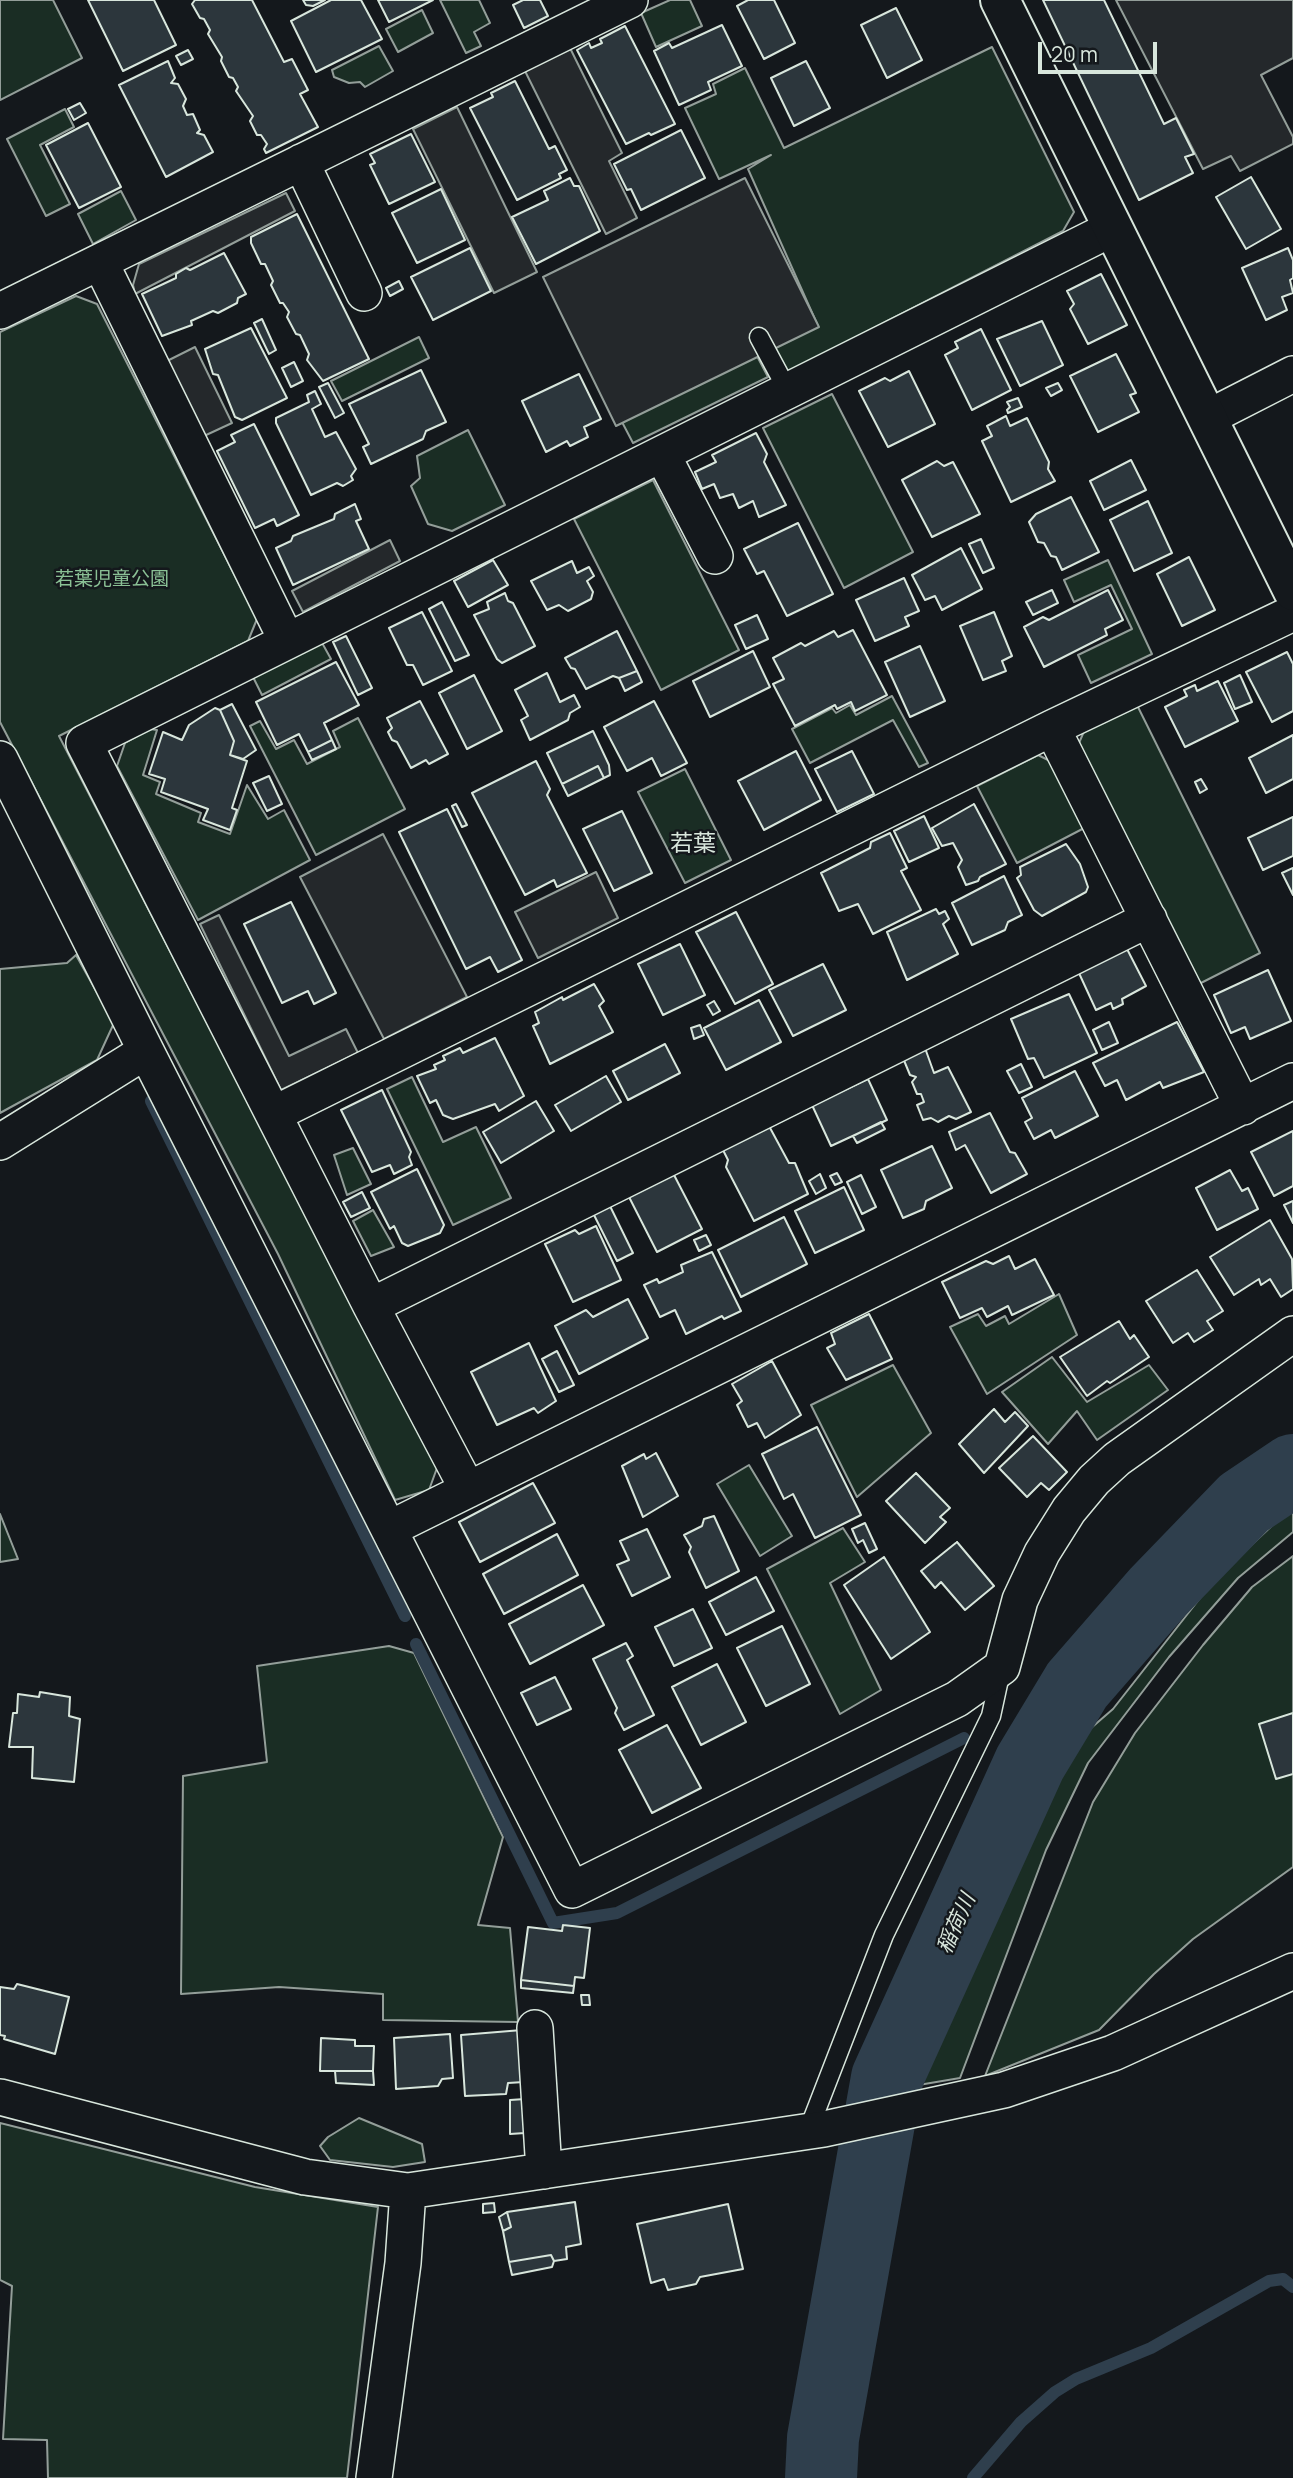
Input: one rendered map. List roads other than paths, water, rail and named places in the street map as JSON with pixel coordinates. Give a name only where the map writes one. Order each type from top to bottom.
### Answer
[{"type":"street","points":[[0,311],[630,0]]},
{"type":"street","points":[[1000,0],[1293,591]]},
{"type":"street","points":[[301,162],[364,293]]},
{"type":"street","points":[[468,1490],[371,1306],[84,743],[1113,228]]},
{"type":"street","points":[[100,262],[287,641]]},
{"type":"street","points":[[1207,418],[1293,374]]},
{"type":"street","points":[[662,454],[715,556]]},
{"type":"street","points":[[274,1114],[1052,728],[1293,613]]},
{"type":"street","points":[[1052,728],[1242,1107]]},
{"type":"street","points":[[0,759],[572,1890],[957,1699],[1002,1667],[1020,1600],[1042,1553],[1069,1510],[1094,1480],[1117,1459],[1293,1334]]},
{"type":"street","points":[[371,1306],[1149,919]]},
{"type":"street","points":[[0,1142],[146,1051]]},
{"type":"street","points":[[389,1529],[1293,1081]]},
{"type":"street","points":[[0,2097],[305,2177],[408,2191],[816,2130],[947,2104],[1017,2086],[1112,2053],[1293,1971]]},
{"type":"street","points":[[535,2028],[544,2171]]},
{"type":"street","points":[[374,2478],[402,2263],[408,2191]]},
{"type":"lane","points":[[759,337],[788,391]]},
{"type":"lane","points":[[816,2130],[884,1934],[991,1716],[1002,1667]]},
{"type":"waterway","points":[[151,1101],[405,1616]]},
{"type":"waterway","name":"稲荷川","points":[[821,2478],[823,2438],[887,2078],[1030,1763],[1077,1685],[1158,1592],[1244,1503],[1293,1470]]},
{"type":"waterway","points":[[416,1644],[553,1923],[617,1913],[964,1738]]},
{"type":"waterway","points":[[973,2478],[1021,2422],[1055,2392],[1076,2379],[1151,2348],[1269,2281],[1283,2279],[1293,2287]]},
{"type":"district","name":"若葉","points":[[693,845]]},
{"type":"park label","name":"若葉児童公園","points":[[112,580]]}]
